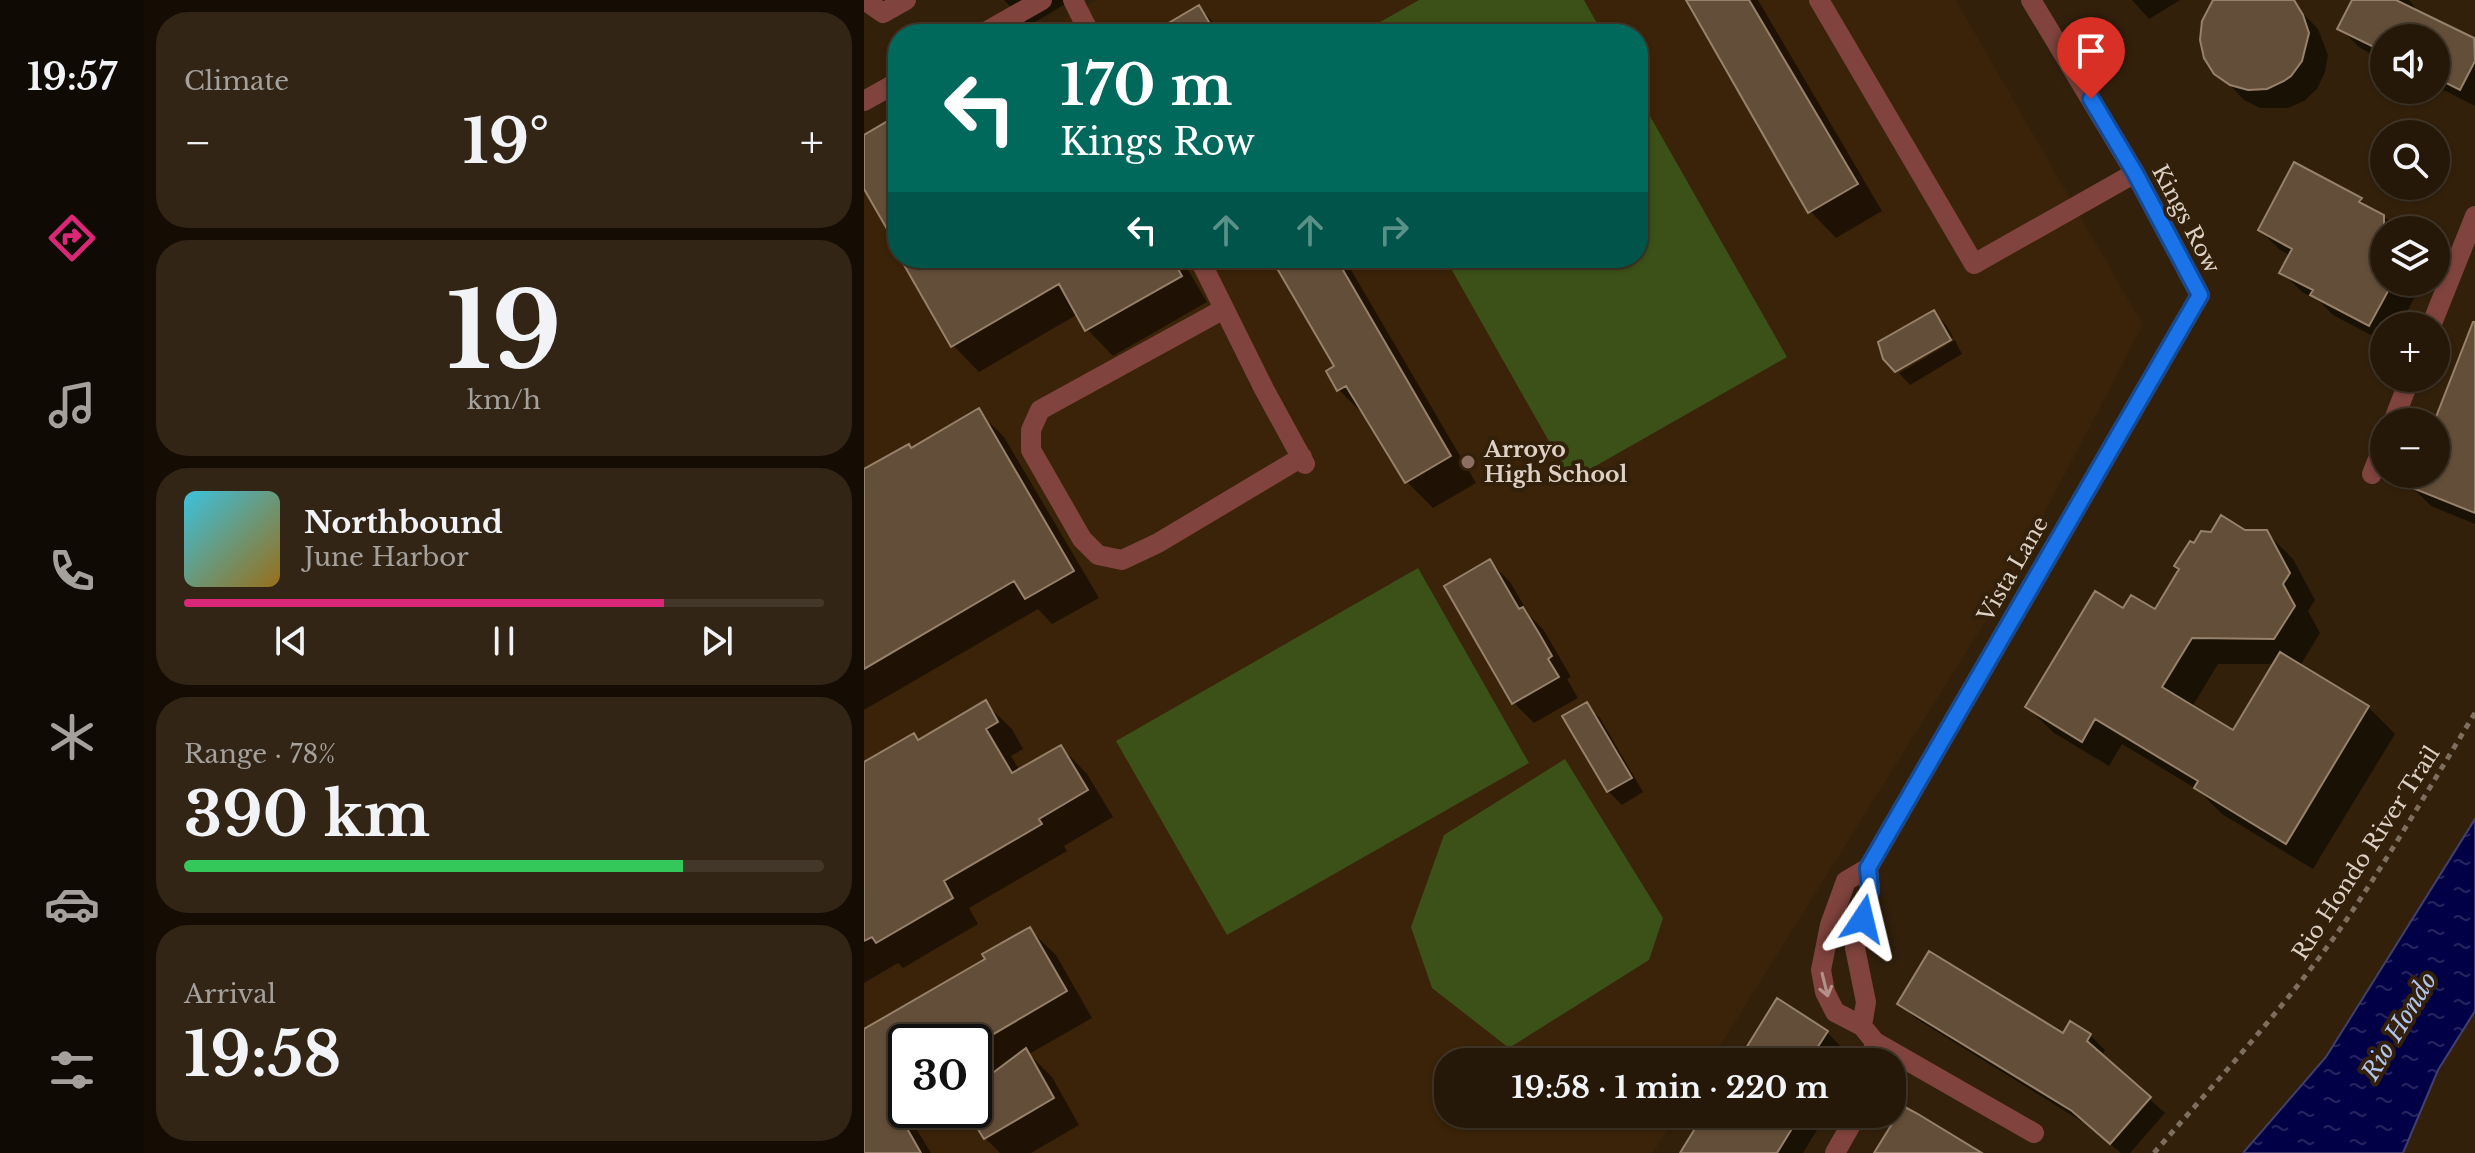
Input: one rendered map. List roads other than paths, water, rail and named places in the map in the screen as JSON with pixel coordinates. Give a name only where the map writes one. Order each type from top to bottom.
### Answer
[{"type":"street","points":[[864,0],[883,13],[906,0]]},
{"type":"street","points":[[1000,24],[1042,0]]},
{"type":"street","points":[[1073,0],[1085,24]]},
{"type":"street","points":[[1819,0],[1974,264],[2135,173]]},
{"type":"street","name":"Kings Row","points":[[2031,0],[2135,173],[2200,295]]},
{"type":"street","points":[[864,101],[888,88]]},
{"type":"street","points":[[2437,312],[2475,216]]},
{"type":"street","points":[[1204,268],[1264,389],[1304,460],[1158,543],[1122,560],[1098,555],[1082,539],[1031,450],[1031,430],[1040,410],[1224,309]]},
{"type":"street","name":"Vista Lane","points":[[1869,1043],[1835,1012],[1825,992],[1821,970],[1830,925],[1846,881],[1868,868],[2200,295]]},
{"type":"street","name":"Vista Lane","points":[[1868,868],[1870,890],[1855,948],[1866,1002],[1869,1043]]},
{"type":"street","points":[[1869,1043],[2034,1133]]},
{"type":"street","points":[[1835,1153],[1849,1128]]},
{"type":"water","name":"Rio Hondo","points":[[2475,819],[2475,1011],[2438,1070],[2403,1153],[2243,1153],[2326,1057]]},
{"type":"place","name":"Arroyo High School","points":[[1468,462]]}]
